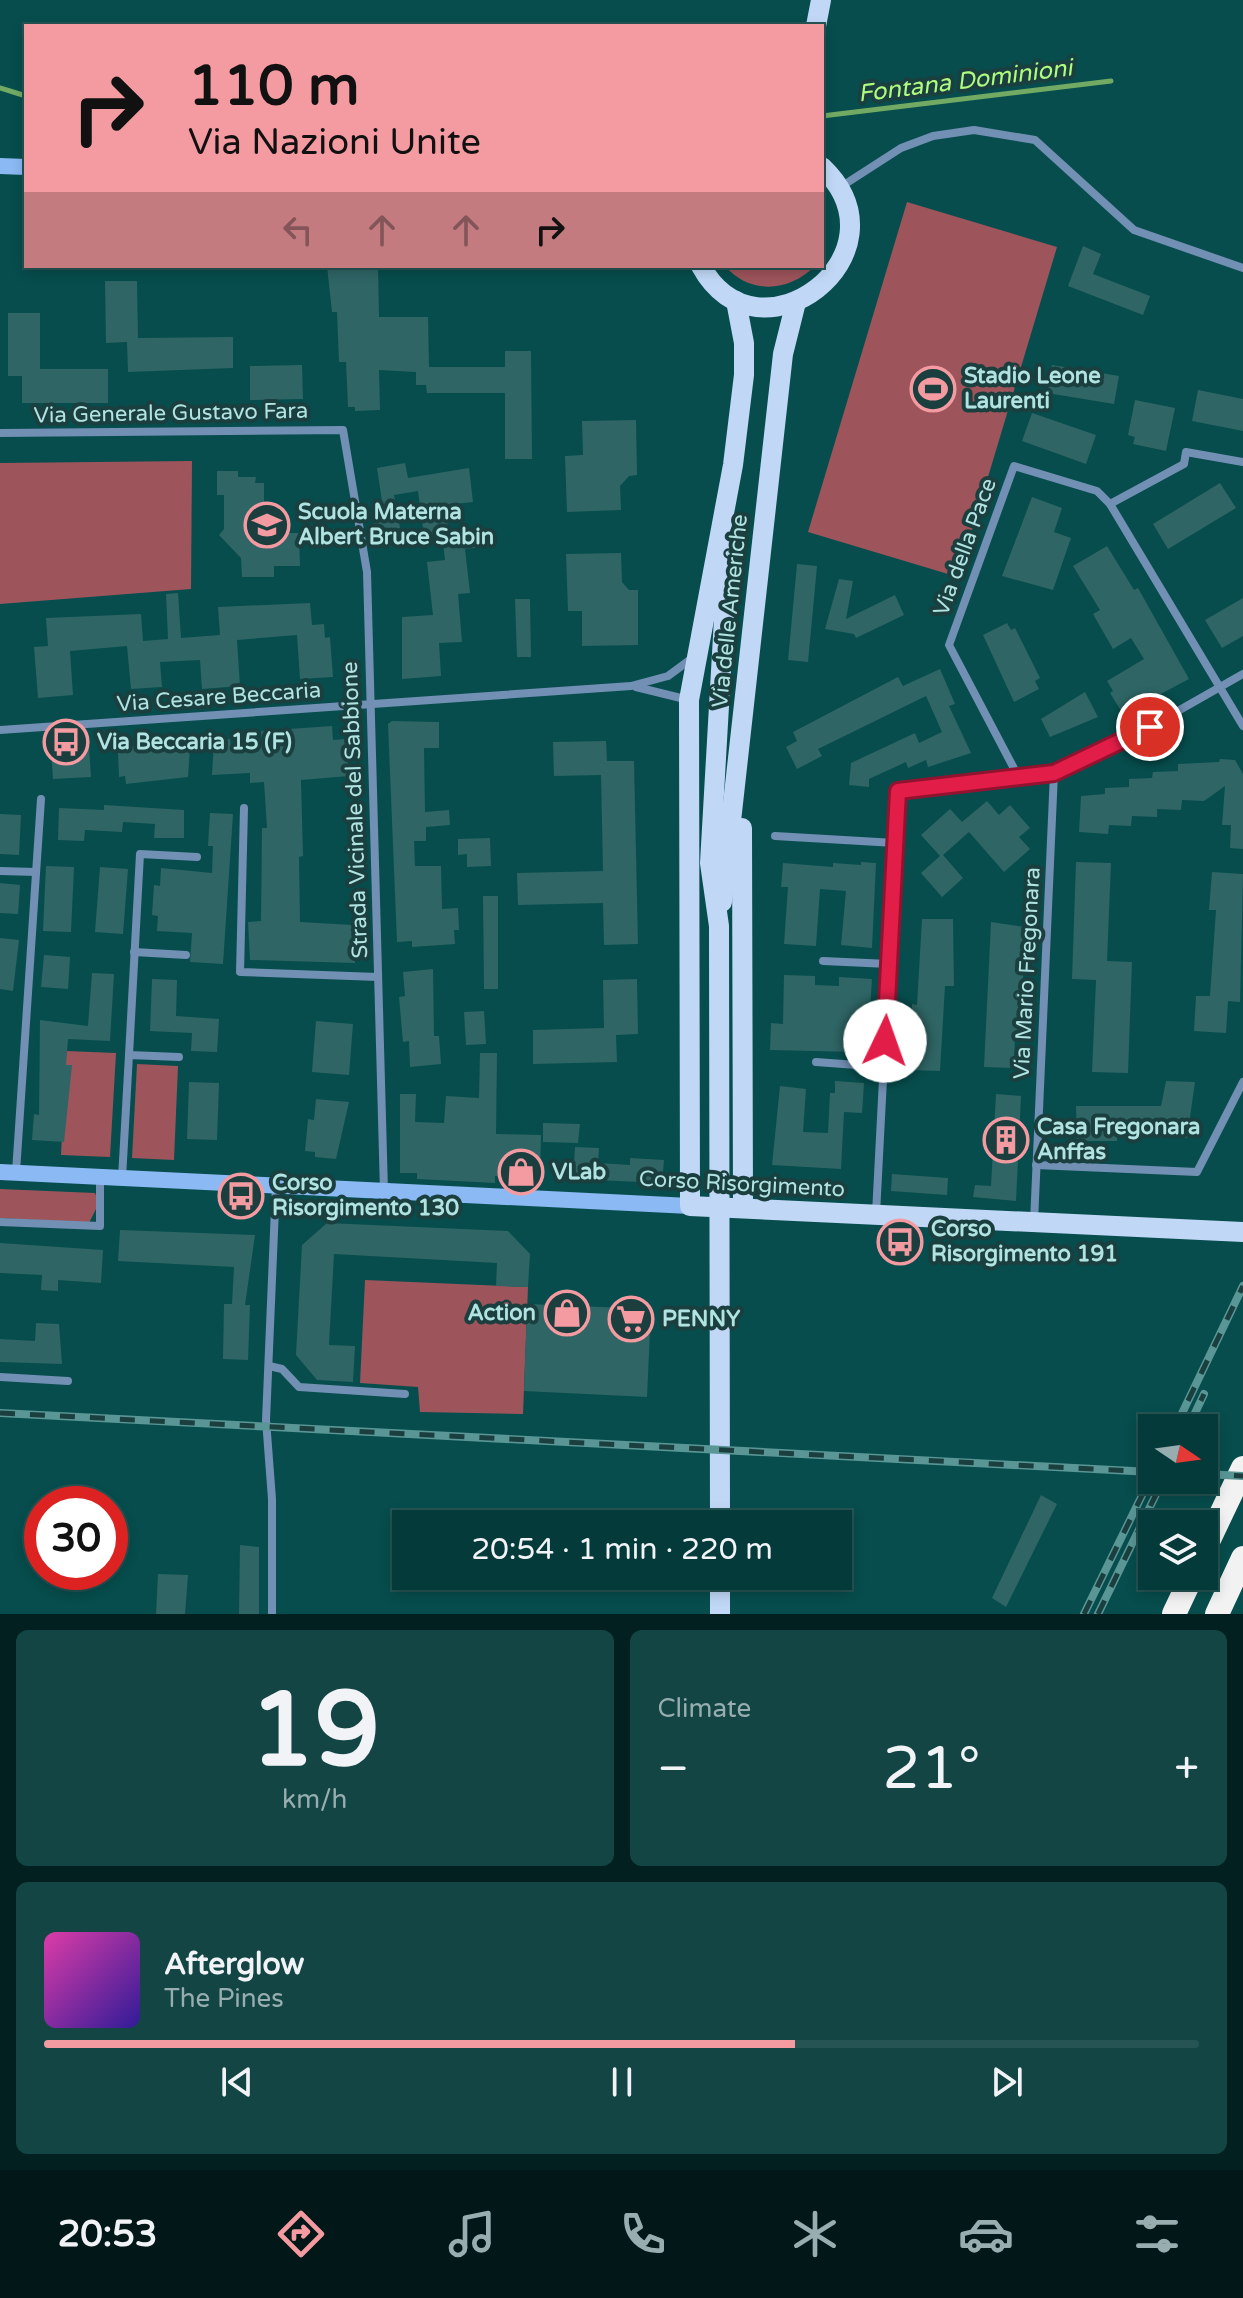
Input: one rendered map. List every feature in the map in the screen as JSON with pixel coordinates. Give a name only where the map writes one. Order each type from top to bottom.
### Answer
[{"type":"highway","points":[[1218,1520],[1239,1476]]},
{"type":"highway","points":[[1217,1614],[1243,1558]]},
{"type":"highway","points":[[1174,1614],[1185,1590]]},
{"type":"main road","points":[[0,166],[24,167]]},
{"type":"main road","points":[[703,268],[717,287],[736,301],[766,307],[796,302],[824,286],[836,273],[846,253],[850,231],[847,208],[839,188],[824,169]]},
{"type":"main road","points":[[690,1206],[689,700],[733,465],[744,375],[744,343],[736,301]]},
{"type":"main road","name":"Via delle Americhe","points":[[720,1510],[719,926],[783,354],[796,302]]},
{"type":"main road","name":"Via delle Americhe","points":[[719,926],[710,863],[733,465]]},
{"type":"main road","points":[[689,700],[702,710],[708,720],[716,762]]},
{"type":"main road","points":[[742,725],[743,1208]]},
{"type":"main road","name":"Corso Risorgimento","points":[[8,1172],[1243,1232]]},
{"type":"main road","points":[[720,1590],[720,1614]]},
{"type":"street","points":[[839,188],[901,148],[933,136],[974,130],[1035,140],[1134,230],[1243,268]]},
{"type":"street","name":"Via Generale Gustavo Fara","points":[[0,433],[343,430]]},
{"type":"street","name":"Strada Vicinale del Sabbione","points":[[343,430],[367,572],[384,1191]]},
{"type":"street","points":[[1110,504],[1184,464],[1186,452],[1243,462]]},
{"type":"street","name":"Via della Pace","points":[[1019,778],[949,645],[1014,466],[1097,491],[1110,504],[1243,726]]},
{"type":"street","name":"Via Cesare Beccaria","points":[[0,730],[631,686],[668,676],[687,665],[698,648]]},
{"type":"street","points":[[876,1215],[898,791],[1054,773],[1127,740],[1243,674]]},
{"type":"street","name":"Via Cesare Beccaria","points":[[631,686],[689,700]]},
{"type":"street","name":"Via Mario Fregonara","points":[[1034,1223],[1054,773]]},
{"type":"street","points":[[8,1172],[41,799]]},
{"type":"street","points":[[244,808],[240,972],[378,977]]},
{"type":"street","points":[[775,836],[895,843]]},
{"type":"street","points":[[122,1178],[140,854],[197,857]]},
{"type":"street","points":[[0,871],[36,872]]},
{"type":"street","points":[[134,952],[186,955]]},
{"type":"street","points":[[823,961],[889,964]]},
{"type":"street","points":[[129,1055],[179,1057]]},
{"type":"street","points":[[816,1062],[884,1067]]},
{"type":"street","points":[[1036,1165],[1197,1172],[1243,1082]]},
{"type":"street","points":[[0,1222],[100,1226],[100,1177]]},
{"type":"street","points":[[272,1614],[272,1499],[267,1449],[276,1185]]},
{"type":"street","points":[[269,1366],[282,1369],[299,1387],[405,1394]]},
{"type":"street","points":[[0,1377],[68,1381]]},
{"type":"shaded area","name":"Stadio Leone Laurenti","points":[[907,202],[1057,247],[958,577],[808,532]]},
{"type":"shaded area","points":[[727,268],[813,268],[793,281],[770,287],[746,282]]},
{"type":"shaded area","points":[[192,461],[191,589],[0,604],[0,463]]},
{"type":"shaded area","points":[[66,1051],[116,1053],[110,1157],[61,1155]]},
{"type":"shaded area","points":[[137,1064],[178,1066],[174,1160],[132,1158]]},
{"type":"shaded area","points":[[0,1189],[95,1193],[99,1203],[89,1223],[0,1218]]},
{"type":"shaded area","points":[[365,1280],[528,1287],[523,1414],[420,1412],[418,1387],[360,1383]]},
{"type":"building","points":[[1083,246],[1101,254],[1093,274],[1150,296],[1143,315],[1068,286]]},
{"type":"building","points":[[327,268],[378,268],[379,317],[428,317],[429,367],[505,367],[505,351],[531,351],[532,459],[505,459],[505,393],[427,393],[426,385],[416,385],[416,372],[379,370],[380,410],[355,411],[355,407],[348,407],[346,362],[339,362],[337,312],[332,312]]},
{"type":"building","points":[[105,281],[137,281],[138,338],[233,337],[233,368],[128,372],[127,342],[106,343]]},
{"type":"building","points":[[8,313],[40,313],[40,369],[108,369],[108,403],[22,403],[22,376],[8,376]]},
{"type":"building","points":[[302,365],[303,399],[250,400],[250,366]]},
{"type":"building","points":[[1052,365],[1119,376],[1114,404],[1047,393]]},
{"type":"building","points":[[1198,390],[1243,399],[1243,431],[1192,421]]},
{"type":"building","points":[[1135,400],[1175,408],[1166,451],[1133,444],[1135,437],[1128,435]]},
{"type":"building","points":[[1032,413],[1096,435],[1086,464],[1022,441]]},
{"type":"building","points":[[636,420],[637,475],[629,476],[620,486],[621,510],[567,512],[565,456],[583,455],[582,421]]},
{"type":"building","points":[[405,463],[408,478],[469,468],[473,502],[445,505],[449,533],[488,528],[494,546],[465,549],[470,593],[458,594],[462,642],[439,643],[441,676],[402,679],[402,617],[433,615],[427,562],[445,560],[442,534],[424,536],[418,491],[394,495],[400,528],[391,530],[393,539],[377,542],[372,510],[383,508],[377,468]]},
{"type":"building","points":[[217,471],[238,471],[238,477],[256,477],[255,483],[264,483],[264,518],[279,533],[299,533],[300,566],[274,566],[274,577],[242,577],[241,558],[219,535],[224,529],[224,495],[217,495]]},
{"type":"building","points":[[1220,483],[1236,508],[1168,549],[1153,524]]},
{"type":"building","points":[[1032,497],[1062,508],[1054,532],[1071,538],[1053,590],[1002,576]]},
{"type":"building","points":[[1107,546],[1134,590],[1138,588],[1189,679],[1123,714],[1110,693],[1113,691],[1107,681],[1144,659],[1131,638],[1113,649],[1093,614],[1100,610],[1073,566]]},
{"type":"building","points":[[621,553],[622,582],[629,590],[638,590],[638,645],[582,646],[582,611],[568,611],[566,554]]},
{"type":"building","points":[[797,564],[817,566],[808,662],[788,660]]},
{"type":"building","points":[[839,579],[853,581],[846,619],[895,595],[904,615],[856,638],[854,634],[825,629]]},
{"type":"building","points":[[178,593],[181,638],[220,635],[218,607],[310,603],[312,625],[324,624],[325,638],[330,637],[333,677],[300,679],[297,635],[237,640],[240,686],[202,689],[200,660],[160,662],[162,687],[131,689],[127,646],[70,651],[73,695],[38,698],[34,647],[48,646],[46,618],[141,614],[143,641],[168,639],[166,594]]},
{"type":"building","points":[[1243,598],[1243,636],[1222,648],[1205,620]]},
{"type":"building","points":[[515,599],[530,599],[531,657],[517,657]]},
{"type":"building","points":[[1007,623],[1011,630],[1015,628],[1040,678],[1035,681],[1039,689],[1014,702],[983,635]]},
{"type":"building","points":[[940,669],[955,704],[949,706],[971,753],[928,767],[926,760],[908,768],[906,762],[869,779],[869,787],[849,785],[851,763],[915,733],[919,743],[942,732],[926,696],[818,749],[822,756],[797,769],[786,747],[797,741],[793,732],[898,677],[903,686]]},
{"type":"building","points":[[1085,692],[1098,717],[1050,737],[1041,719]]},
{"type":"building","points":[[392,721],[439,722],[439,748],[424,748],[425,812],[449,810],[450,825],[426,827],[426,841],[414,841],[415,866],[441,866],[442,909],[458,908],[459,930],[454,930],[455,944],[412,947],[412,941],[397,942],[388,724]]},
{"type":"building","points":[[332,726],[333,740],[346,739],[349,776],[301,780],[303,856],[299,857],[300,922],[353,925],[355,963],[250,960],[248,922],[261,921],[262,828],[267,828],[264,782],[250,783],[250,773],[212,775],[214,740],[230,739],[231,748],[262,745],[261,731]]},
{"type":"building","points":[[606,741],[607,761],[634,761],[638,944],[604,945],[603,903],[518,905],[517,873],[603,871],[601,775],[554,776],[553,742]]},
{"type":"building","points":[[130,746],[149,746],[149,750],[190,748],[188,777],[126,784],[125,776],[119,777],[118,753],[131,752]]},
{"type":"building","points":[[89,747],[91,777],[53,779],[51,750]]},
{"type":"building","points":[[1220,759],[1235,760],[1243,774],[1243,849],[1230,848],[1231,825],[1222,825],[1225,786],[1204,801],[1182,800],[1181,810],[1157,809],[1157,817],[1132,816],[1131,826],[1109,825],[1108,834],[1079,832],[1081,796],[1105,794],[1105,788],[1129,787],[1129,779],[1152,778],[1153,772],[1178,771],[1178,764],[1219,762]]},
{"type":"building","points":[[987,801],[999,815],[1010,805],[1030,828],[1019,837],[1030,849],[1004,872],[969,832],[943,855],[963,878],[942,897],[921,873],[940,856],[921,835],[950,809],[962,822]]},
{"type":"building","points":[[104,805],[184,810],[184,838],[154,838],[155,824],[123,822],[122,832],[85,830],[84,841],[58,840],[59,808],[104,810]]},
{"type":"building","points":[[210,813],[233,814],[223,964],[190,962],[192,933],[157,931],[158,916],[152,915],[154,885],[160,886],[161,868],[212,873],[213,846],[208,846]]},
{"type":"building","points":[[0,814],[21,815],[19,855],[0,854]]},
{"type":"building","points":[[490,838],[491,866],[467,867],[467,854],[458,855],[458,839]]},
{"type":"building","points":[[861,862],[876,863],[872,948],[841,945],[846,891],[820,889],[816,946],[784,944],[788,887],[781,887],[783,863],[833,867],[833,863],[861,865]]},
{"type":"building","points":[[1076,862],[1111,863],[1107,961],[1132,962],[1128,1073],[1092,1072],[1096,980],[1072,979]]},
{"type":"building","points":[[46,866],[74,867],[71,932],[43,931]]},
{"type":"building","points":[[100,867],[128,869],[123,934],[95,932]]},
{"type":"building","points":[[1212,872],[1243,874],[1240,1002],[1228,1001],[1226,1033],[1194,1031],[1196,996],[1210,996],[1216,910],[1209,910]]},
{"type":"building","points":[[0,883],[20,885],[18,914],[0,913]]},
{"type":"building","points":[[483,896],[498,896],[498,989],[484,989]]},
{"type":"building","points":[[922,919],[953,919],[954,986],[945,986],[940,1071],[909,1070],[912,1004],[917,1005]]},
{"type":"building","points":[[991,922],[1025,927],[1021,1034],[1015,1033],[1014,1068],[984,1067]]},
{"type":"building","points":[[0,938],[19,940],[13,991],[0,989]]},
{"type":"building","points":[[44,955],[70,957],[68,989],[41,987]]},
{"type":"building","points":[[433,969],[434,1036],[439,1036],[441,1064],[410,1067],[409,1041],[403,1042],[399,997],[405,996],[403,972]]},
{"type":"building","points":[[92,973],[114,974],[110,1041],[68,1039],[66,1065],[72,1065],[64,1142],[32,1140],[34,1114],[39,1115],[40,1020],[88,1026]]},
{"type":"building","points":[[784,975],[815,976],[815,985],[839,986],[839,977],[872,979],[870,1010],[857,1009],[855,1052],[770,1050],[771,1023],[783,1024]]},
{"type":"building","points":[[152,979],[177,980],[176,1016],[219,1019],[217,1052],[191,1051],[192,1033],[150,1031]]},
{"type":"building","points":[[637,979],[638,1034],[616,1035],[617,1062],[533,1064],[533,1030],[604,1028],[603,980]]},
{"type":"building","points":[[484,1011],[486,1044],[466,1045],[464,1012]]},
{"type":"building","points":[[316,1021],[353,1024],[349,1075],[312,1072]]},
{"type":"building","points":[[480,1053],[497,1053],[496,1134],[541,1135],[540,1177],[495,1176],[495,1183],[417,1179],[417,1173],[400,1173],[400,1094],[416,1094],[415,1122],[444,1123],[446,1096],[479,1098]]},
{"type":"building","points":[[835,1081],[864,1083],[862,1113],[844,1112],[841,1169],[772,1165],[780,1086],[806,1089],[803,1132],[828,1133],[830,1093],[835,1093]]},
{"type":"building","points":[[1166,1081],[1195,1082],[1187,1138],[1142,1136],[1117,1137],[1117,1141],[1077,1141],[1076,1106],[1161,1106]]},
{"type":"building","points":[[189,1082],[219,1083],[217,1140],[187,1139]]},
{"type":"building","name":"Casa Fregonara Anffas","points":[[996,1094],[1021,1096],[1016,1201],[973,1197],[975,1185],[991,1186]]},
{"type":"building","points":[[316,1099],[349,1102],[336,1159],[315,1157],[315,1152],[305,1151],[308,1119],[314,1120]]},
{"type":"building","points":[[543,1123],[580,1124],[578,1143],[543,1142]]},
{"type":"building","points":[[575,1147],[599,1148],[598,1163],[630,1165],[630,1158],[664,1160],[662,1183],[573,1179]]},
{"type":"building","points":[[892,1174],[948,1178],[947,1195],[891,1191]]},
{"type":"building","points":[[327,1223],[508,1231],[530,1254],[528,1287],[496,1286],[497,1263],[334,1254],[329,1345],[355,1346],[353,1382],[317,1380],[296,1355],[302,1245]]},
{"type":"building","points":[[120,1230],[255,1235],[245,1305],[250,1305],[248,1360],[223,1359],[224,1304],[232,1304],[234,1267],[118,1261]]},
{"type":"building","points":[[0,1243],[103,1250],[101,1283],[58,1280],[58,1291],[41,1290],[42,1275],[0,1273]]},
{"type":"building","points":[[527,1304],[651,1309],[647,1397],[524,1391]]},
{"type":"building","points":[[36,1323],[59,1324],[62,1364],[0,1362],[0,1339],[35,1341]]},
{"type":"building","points":[[1041,1495],[1057,1504],[1006,1607],[992,1598]]},
{"type":"building","points":[[240,1545],[259,1547],[259,1614],[239,1614]]},
{"type":"building","points":[[158,1574],[188,1575],[185,1614],[156,1614]]},
{"type":"waterway","name":"Fontana Dominioni","points":[[824,116],[1111,81]]},
{"type":"waterway","name":"Fontana Dominioni","points":[[0,88],[24,95]]},
{"type":"railway","points":[[1182,1414],[1243,1286]]},
{"type":"railway","points":[[1195,1414],[1204,1394]]},
{"type":"railway","points":[[0,1413],[1138,1471]]},
{"type":"railway","points":[[1218,1475],[1243,1476]]},
{"type":"railway","points":[[1084,1614],[1143,1494]]},
{"type":"railway","points":[[1098,1614],[1156,1494]]},
{"type":"place","name":"Stadio Leone Laurenti","points":[[933,389]]},
{"type":"place","name":"Scuola Materna Albert Bruce Sabin","points":[[267,525]]},
{"type":"place","name":"Via Beccaria 15 (F)","points":[[66,742]]},
{"type":"place","name":"Casa Fregonara Anffas","points":[[1006,1140]]},
{"type":"place","name":"VLab","points":[[521,1172]]},
{"type":"place","name":"Corso Risorgimento 130","points":[[241,1196]]},
{"type":"place","name":"Corso Risorgimento 191","points":[[900,1242]]},
{"type":"place","name":"Action","points":[[567,1313]]},
{"type":"place","name":"PENNY","points":[[631,1319]]},
{"type":"route","points":[[885,1041],[898,791],[1054,773],[1150,727]]}]
